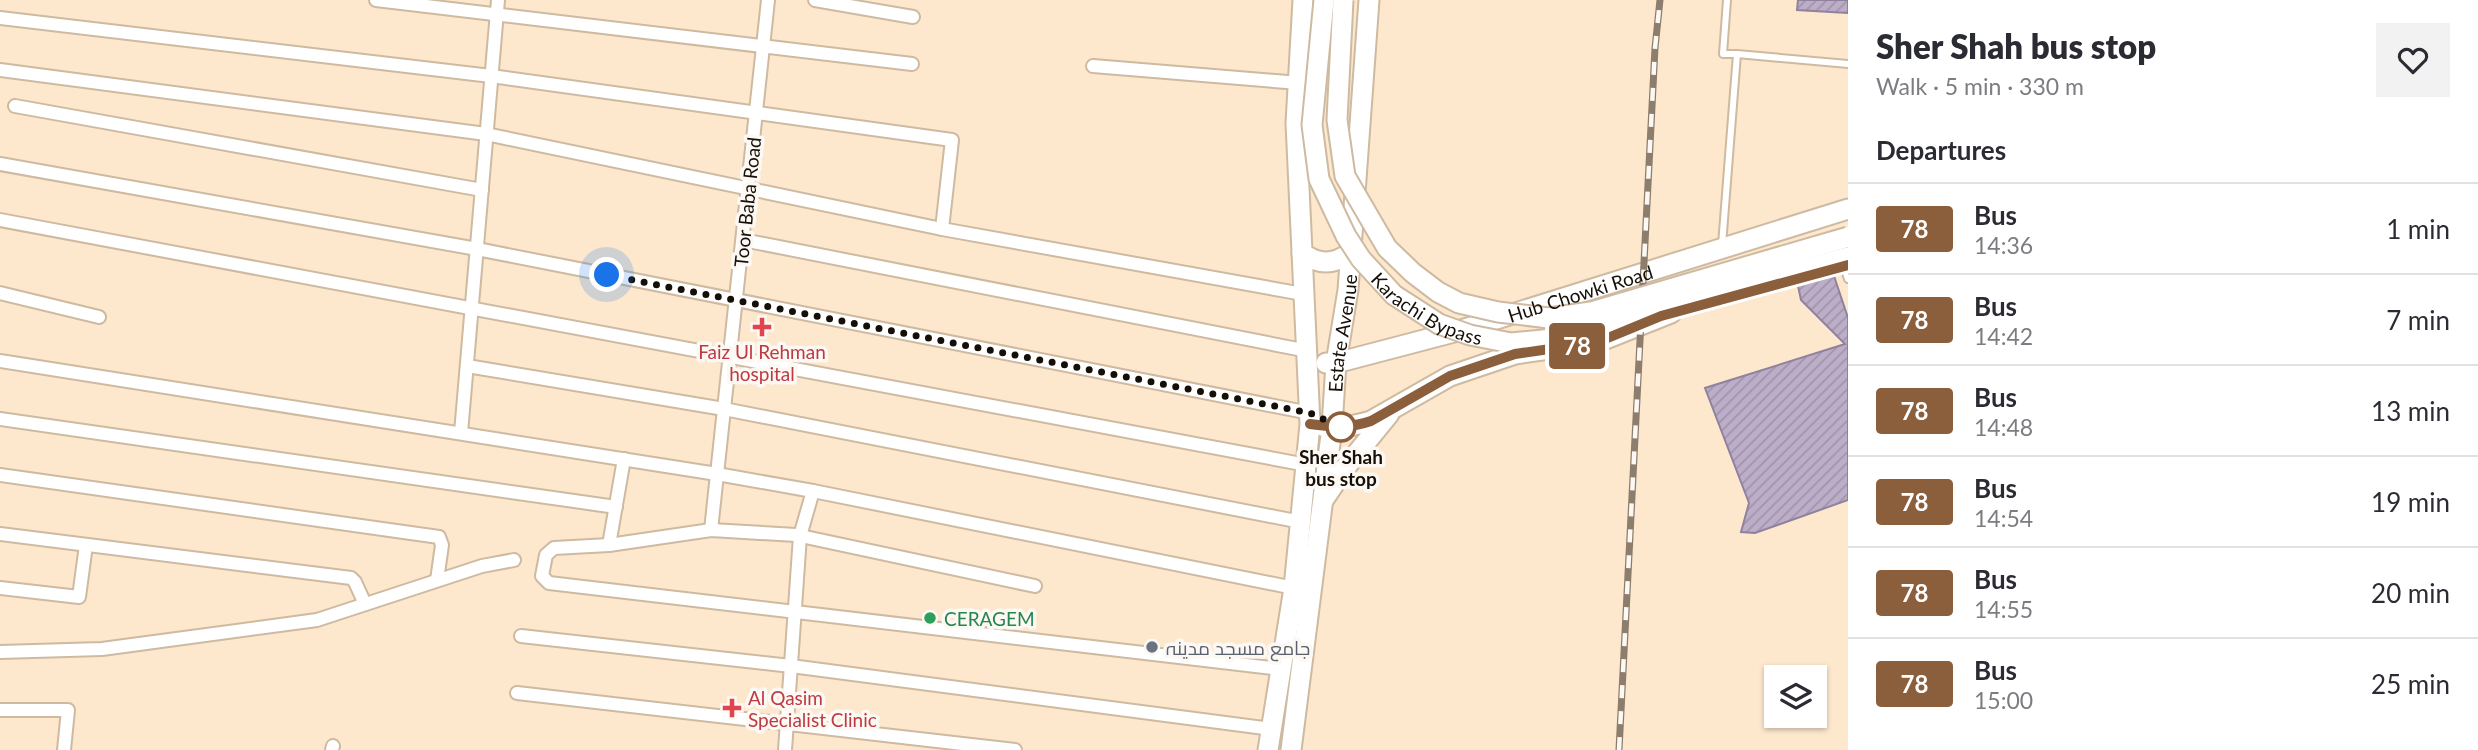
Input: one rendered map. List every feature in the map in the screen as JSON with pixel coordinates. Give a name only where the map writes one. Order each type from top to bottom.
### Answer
[{"type":"highway","name":"Estate Avenue","points":[[1268,750],[1294,588],[1310,418],[1296,122],[1303,0]]},
{"type":"highway","name":"Karachi Bypass","points":[[1324,0],[1312,125],[1319,179],[1346,236],[1361,259],[1394,295],[1438,324],[1471,335],[1511,343],[1553,339],[1601,328],[1657,309],[1847,267]]},
{"type":"highway","name":"Karachi Bypass","points":[[1343,0],[1337,120],[1345,176],[1387,248],[1413,273],[1438,292],[1459,303],[1498,312],[1549,318],[1591,312],[1848,237]]},
{"type":"highway","name":"Estate Avenue","points":[[1291,750],[1332,427],[1336,363],[1348,290],[1369,0]]},
{"type":"highway","name":"Hub Chowki Road","points":[[1308,357],[1336,363],[1458,331],[1848,209]]},
{"type":"highway","points":[[1302,253],[1313,261],[1326,263],[1339,260],[1350,253]]},
{"type":"highway","name":"Hub Chowki Road","points":[[1310,418],[1332,427],[1361,424],[1450,376],[1515,354],[1598,342],[1661,316],[1847,267]]},
{"type":"highway","points":[[1322,503],[1345,468],[1394,408]]},
{"type":"street","points":[[376,0],[912,64]]},
{"type":"street","points":[[461,433],[498,0]]},
{"type":"street","name":"Toor Baba Road","points":[[711,530],[768,0]]},
{"type":"street","points":[[815,0],[913,17]]},
{"type":"street","points":[[0,18],[491,76],[952,140],[942,229]]},
{"type":"street","points":[[1093,66],[1298,83]]},
{"type":"street","points":[[0,70],[486,134],[942,229],[1303,294]]},
{"type":"street","points":[[15,106],[482,190]]},
{"type":"street","points":[[0,164],[477,249],[1310,418]]},
{"type":"street","points":[[0,219],[1307,465]]},
{"type":"street","points":[[743,240],[1308,357]]},
{"type":"street","points":[[0,293],[99,317]]},
{"type":"street","points":[[0,361],[717,474],[1294,588]]},
{"type":"street","points":[[467,366],[724,409],[1301,522]]},
{"type":"street","points":[[0,419],[616,507]]},
{"type":"street","points":[[609,545],[624,459]]},
{"type":"street","points":[[0,475],[439,537],[442,540],[437,580]]},
{"type":"street","points":[[785,750],[800,536],[813,491]]},
{"type":"street","points":[[1035,586],[800,536],[711,530],[609,545],[554,548],[546,555],[542,576],[549,583],[1280,670]]},
{"type":"street","points":[[0,534],[351,578],[365,604]]},
{"type":"street","points":[[0,588],[79,597],[86,545]]},
{"type":"street","points":[[0,652],[116,647],[317,620],[482,566],[514,560]]},
{"type":"street","points":[[521,636],[791,666],[1272,729]]},
{"type":"street","points":[[516,693],[1015,750]]},
{"type":"street","points":[[0,710],[68,710],[64,750]]},
{"type":"lane","points":[[1727,0],[1723,54],[1848,64]]},
{"type":"lane","points":[[1722,247],[1737,54]]},
{"type":"building","points":[[1798,0],[1848,0],[1848,13],[1797,10]]},
{"type":"building","points":[[1834,276],[1848,318],[1848,500],[1755,533],[1741,532],[1749,503],[1705,388],[1845,344],[1801,300],[1798,286]]},
{"type":"railway","points":[[1619,750],[1655,48],[1660,0]]},
{"type":"bus line","name":"78","points":[[1310,424],[1332,427],[1361,424],[1371,421],[1450,376],[1515,354],[1598,342],[1661,316],[1848,265]]},
{"type":"place","name":"Faiz Ul Rehman hospital","points":[[762,327]]},
{"type":"place","name":"Sher Shah bus stop","points":[[1341,427]]},
{"type":"place","name":"CERAGEM","points":[[930,618]]},
{"type":"place","name":"جامع مسجد مدینہ","points":[[1152,647]]},
{"type":"place","name":"Al Qasim Specialist Clinic","points":[[732,708]]},
{"type":"route","points":[[607,275],[1310,413],[1341,427]]}]
